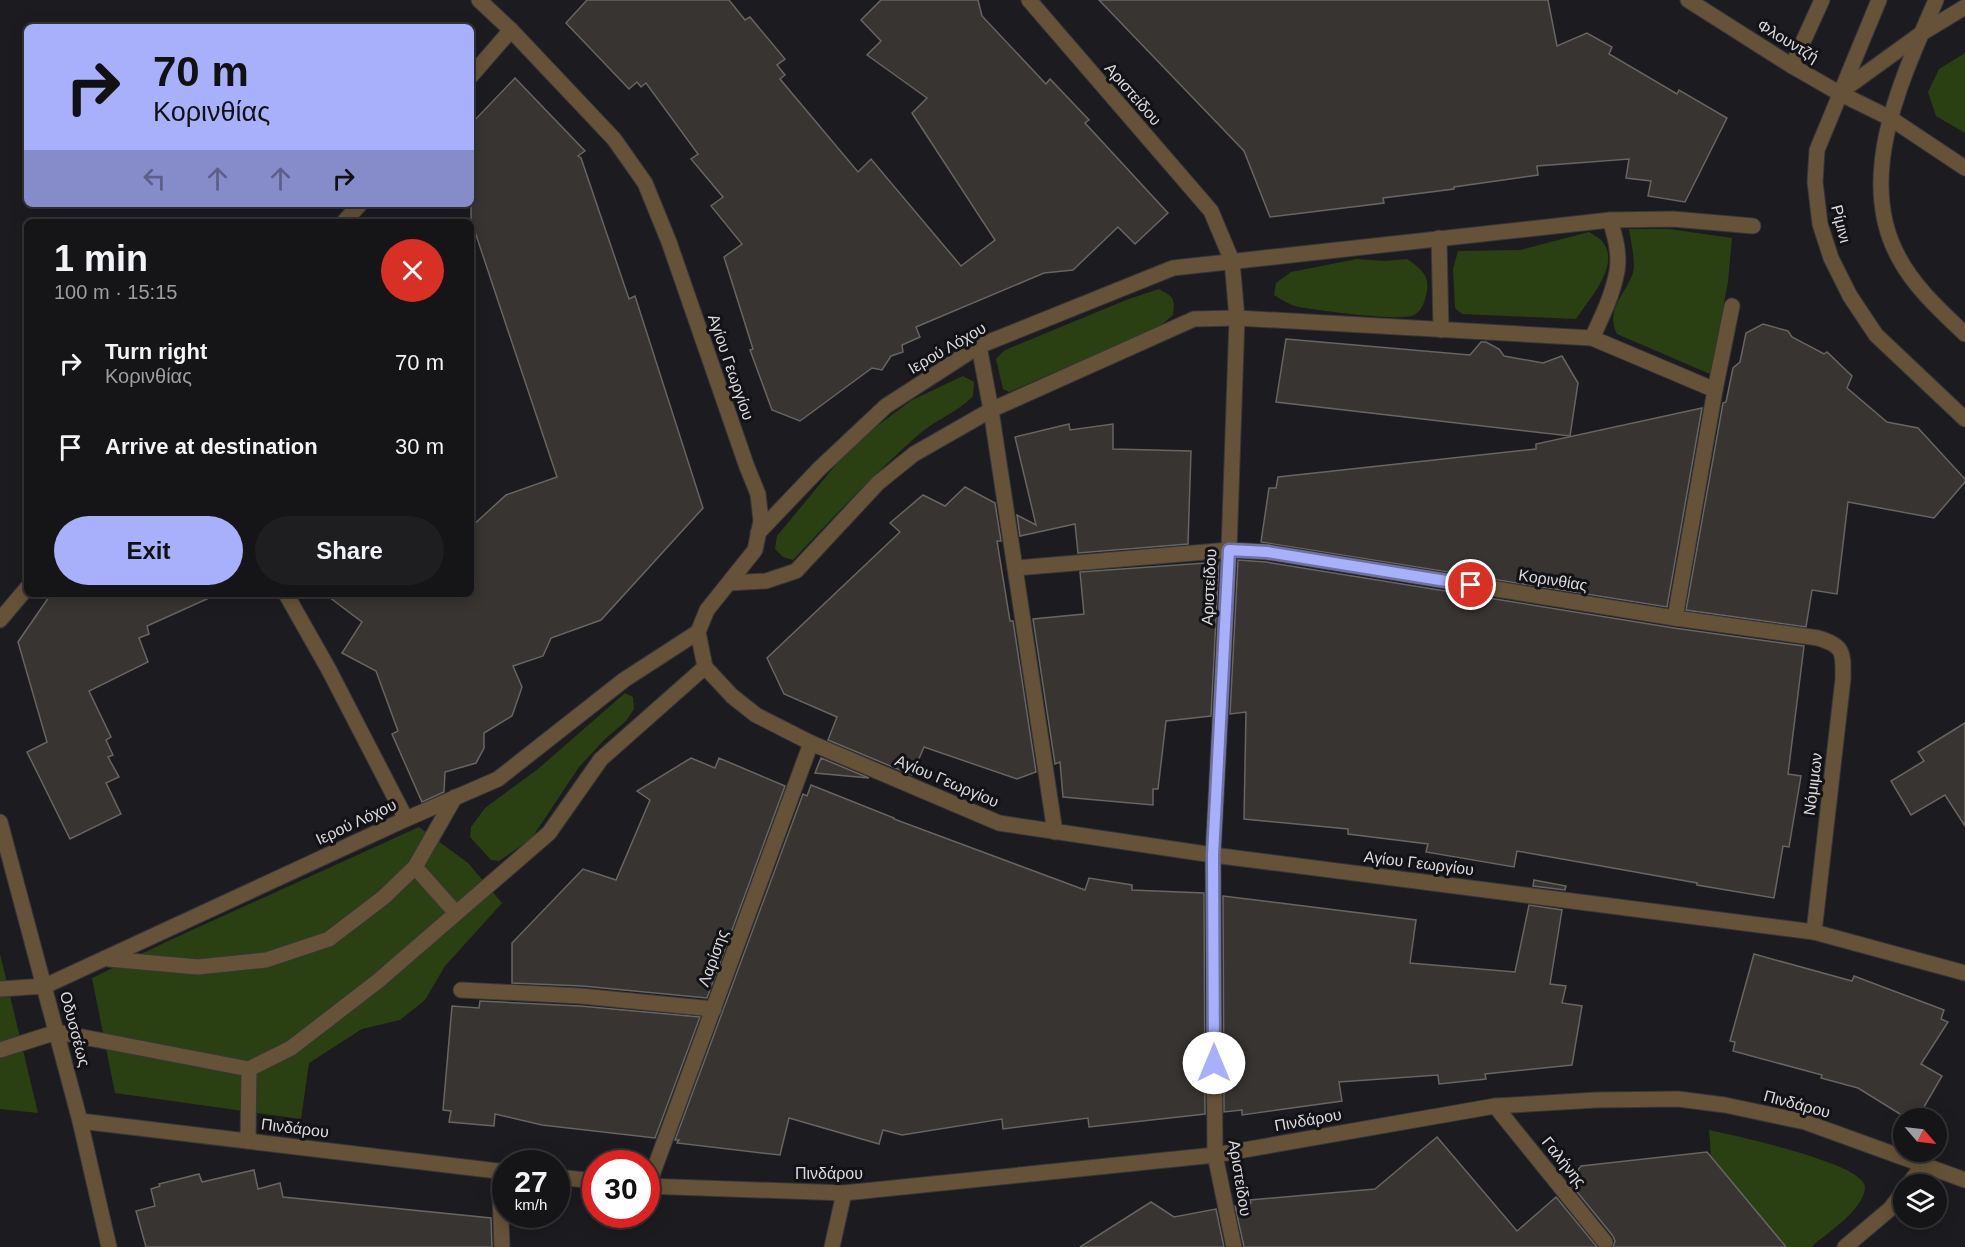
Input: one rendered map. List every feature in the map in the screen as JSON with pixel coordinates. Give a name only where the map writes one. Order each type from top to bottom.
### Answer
[{"type":"street","name":"Αγίου Γεωργίου","points":[[479,0],[511,30],[614,139],[645,183],[669,242],[758,494],[761,521],[755,550],[707,610],[698,632]]},
{"type":"street","name":"Αριστείδου","points":[[1029,0],[1211,211],[1232,261],[1237,318],[1229,550],[1213,855],[1215,1155],[1234,1247]]},
{"type":"street","name":"Φλουντζή","points":[[1688,0],[1792,66],[1839,93],[1890,118],[1965,168]]},
{"type":"street","points":[[1792,66],[1822,0]]},
{"type":"street","name":"Ρίμινι","points":[[1879,0],[1817,150],[1815,182],[1820,224],[1831,258],[1851,296],[1876,334],[1965,419]]},
{"type":"street","points":[[1936,0],[1890,118],[1879,186],[1884,222],[1899,258],[1922,291],[1965,334]]},
{"type":"street","points":[[1839,93],[1922,33],[1965,7]]},
{"type":"street","points":[[474,73],[511,30]]},
{"type":"street","points":[[347,219],[357,207]]},
{"type":"street","name":"Ιερού Λόχου","points":[[758,532],[819,469],[886,406],[979,346],[1173,268],[1610,220],[1673,219],[1753,226]]},
{"type":"street","points":[[1592,338],[1618,270],[1616,241],[1610,220]]},
{"type":"street","points":[[1439,238],[1441,330]]},
{"type":"street","points":[[1675,618],[1732,306]]},
{"type":"street","points":[[729,583],[766,581],[796,571],[878,483],[914,454],[991,410],[1194,319],[1237,318],[1592,338],[1715,390]]},
{"type":"street","points":[[979,346],[1016,568],[1055,832]]},
{"type":"street","name":"Κορινθίας","points":[[1016,568],[1229,550],[1267,552],[1675,618],[1818,638],[1835,643]]},
{"type":"street","points":[[0,620],[24,592]]},
{"type":"street","points":[[288,597],[329,670],[406,819]]},
{"type":"street","points":[[0,1050],[57,1032],[249,1069],[291,1048],[378,981],[549,833],[600,759],[705,667],[698,632]]},
{"type":"street","name":"Ιερού Λόχου","points":[[0,989],[45,986],[406,819],[498,779],[624,680],[698,632]]},
{"type":"street","name":"Νόμιμων","points":[[1814,932],[1843,679],[1843,654],[1835,643]]},
{"type":"street","name":"Αγίου Γεωργίου","points":[[705,667],[732,696],[756,715],[811,743],[999,823],[1213,855],[1814,932],[1965,973]]},
{"type":"street","name":"Λαρίσης","points":[[660,1152],[811,743]]},
{"type":"street","points":[[105,959],[198,967],[266,960],[329,939],[384,897],[415,867],[455,797]]},
{"type":"street","name":"Οδυσσέως","points":[[0,822],[57,1032],[110,1247]]},
{"type":"street","points":[[415,867],[456,913]]},
{"type":"street","points":[[461,990],[581,996],[714,1009]]},
{"type":"street","points":[[248,1141],[249,1069]]},
{"type":"street","name":"Πινδάρου","points":[[660,1186],[844,1193],[1215,1155],[1495,1106],[1596,1100],[1666,1099],[1725,1105],[1805,1122],[1965,1180]]},
{"type":"street","name":"Γαλήνης","points":[[1495,1106],[1605,1242]]},
{"type":"street","name":"Πινδάρου","points":[[80,1121],[492,1171]]},
{"type":"street","points":[[1916,1174],[1924,1164]]},
{"type":"street","points":[[832,1247],[844,1193]]},
{"type":"street","points":[[1845,1247],[1893,1205]]},
{"type":"street","points":[[502,1228],[502,1247]]},
{"type":"green space","points":[[1965,53],[1965,133],[1936,116],[1928,92],[1939,69]]},
{"type":"green space","points":[[1629,229],[1669,229],[1732,238],[1728,282],[1710,374],[1617,334],[1613,315],[1634,267]]},
{"type":"green space","points":[[1589,232],[1601,240],[1607,249],[1608,259],[1602,281],[1576,319],[1462,314],[1455,308],[1453,269],[1458,251],[1520,250]]},
{"type":"green space","points":[[1357,259],[1384,261],[1407,259],[1416,265],[1427,280],[1427,291],[1420,310],[1406,317],[1356,315],[1295,306],[1274,295],[1276,283],[1291,272]]},
{"type":"green space","points":[[1159,289],[1171,296],[1174,305],[1173,315],[1159,327],[1009,392],[1003,389],[996,359],[1005,350],[1126,300]]},
{"type":"green space","points":[[963,376],[974,382],[973,396],[924,430],[793,560],[783,557],[775,549],[777,536],[853,444],[912,400]]},
{"type":"green space","points":[[625,693],[633,697],[634,709],[626,721],[605,739],[579,767],[531,839],[499,861],[491,860],[470,837],[471,827],[485,808],[538,769]]},
{"type":"green space","points":[[419,827],[468,863],[502,903],[445,966],[425,1000],[400,1020],[362,1029],[309,1063],[301,1119],[115,1093],[92,978]]},
{"type":"green space","points":[[0,954],[38,1113],[0,1109]]},
{"type":"green space","points":[[1709,1130],[1796,1151],[1844,1169],[1859,1178],[1865,1187],[1859,1204],[1844,1220],[1811,1247],[1786,1247],[1711,1157]]},
{"type":"building","points":[[587,0],[729,0],[745,20],[750,17],[785,59],[777,65],[785,75],[780,79],[858,172],[871,159],[961,266],[995,240],[912,113],[927,98],[867,55],[881,41],[861,20],[881,0],[978,0],[982,16],[1046,84],[1050,79],[1089,120],[1085,123],[1168,213],[1135,244],[1118,227],[1073,270],[1044,273],[916,327],[920,337],[902,345],[903,352],[891,356],[882,370],[872,368],[800,421],[772,410],[750,350],[753,349],[724,257],[742,244],[711,206],[723,197],[691,159],[698,154],[646,83],[641,87],[637,82],[629,89],[566,23]]},
{"type":"building","points":[[1099,0],[1548,0],[1557,46],[1587,33],[1612,47],[1609,54],[1677,94],[1679,90],[1727,118],[1685,202],[1648,196],[1651,181],[1626,178],[1629,159],[1537,166],[1538,175],[1383,198],[1384,203],[1270,217],[1244,151]]},
{"type":"building","points":[[515,78],[585,151],[578,156],[581,158],[629,299],[635,296],[703,508],[601,620],[551,638],[543,656],[513,666],[522,687],[512,716],[484,733],[484,748],[476,763],[445,772],[444,792],[422,802],[392,734],[398,731],[376,671],[342,653],[362,622],[329,597],[474,597],[474,524],[506,495],[557,477],[474,229],[474,219],[471,219],[471,207],[474,207],[474,121]]},
{"type":"building","points":[[1763,324],[1788,331],[1792,337],[1824,354],[1827,352],[1852,376],[1847,388],[1887,422],[1918,428],[1965,479],[1965,482],[1934,518],[1848,502],[1837,594],[1812,590],[1806,627],[1686,610],[1723,403],[1726,402],[1733,368],[1740,362],[1746,333]]},
{"type":"building","points":[[1286,339],[1470,355],[1481,342],[1486,342],[1499,349],[1504,356],[1543,363],[1562,356],[1578,383],[1570,436],[1276,402]]},
{"type":"building","points":[[1702,408],[1667,607],[1261,542],[1269,488],[1276,488],[1278,477],[1536,449],[1536,444]]},
{"type":"building","points":[[1069,424],[1070,430],[1113,424],[1113,449],[1191,451],[1188,544],[1078,553],[1075,524],[1020,536],[1017,515],[1036,525],[1015,437]]},
{"type":"building","points":[[965,487],[995,503],[1001,541],[997,541],[1010,621],[1013,621],[1036,772],[1017,779],[924,747],[912,775],[828,740],[837,717],[784,694],[767,658],[900,532],[890,523],[923,495],[945,506]]},
{"type":"building","points":[[1238,560],[1266,562],[1674,628],[1804,646],[1788,774],[1801,776],[1789,847],[1783,846],[1774,898],[1517,851],[1514,867],[1426,852],[1428,844],[1348,834],[1348,829],[1244,819],[1246,712],[1230,714]]},
{"type":"building","points":[[1219,562],[1211,716],[1166,721],[1158,789],[1153,789],[1153,805],[1063,797],[1060,762],[1055,764],[1033,619],[1084,614],[1080,572]]},
{"type":"building","points":[[49,597],[211,597],[147,626],[149,634],[139,638],[148,662],[89,691],[111,737],[106,740],[113,755],[108,757],[119,777],[106,783],[121,814],[70,839],[27,752],[47,742],[18,642]]},
{"type":"building","points":[[1965,723],[1965,826],[1945,795],[1911,815],[1891,781],[1924,761],[1918,752]]},
{"type":"building","points":[[691,758],[715,768],[719,758],[785,786],[707,998],[582,986],[512,983],[512,943],[583,869],[616,880],[650,800],[637,791]]},
{"type":"building","points":[[821,758],[869,778],[815,773]]},
{"type":"building","points":[[811,785],[894,819],[1085,890],[1089,878],[1132,885],[1132,890],[1204,893],[1205,1114],[1089,1127],[1088,1118],[1003,1129],[1002,1119],[902,1135],[883,1130],[879,1144],[789,1118],[780,1155],[677,1143],[679,1140],[675,1140],[803,794],[807,796]]},
{"type":"building","points":[[1534,880],[1566,886],[1565,890],[1533,886]]},
{"type":"building","points":[[1223,896],[1416,920],[1410,963],[1515,972],[1529,905],[1562,910],[1550,984],[1566,986],[1562,1003],[1582,1006],[1572,1065],[1485,1074],[1486,1079],[1439,1084],[1438,1075],[1339,1082],[1342,1101],[1242,1115],[1242,1110],[1224,1112]]},
{"type":"building","points":[[1754,954],[1852,981],[1854,976],[1944,1010],[1941,1019],[1948,1022],[1921,1064],[1942,1076],[1923,1108],[1893,1110],[1858,1088],[1821,1078],[1822,1075],[1733,1051],[1735,1042],[1730,1041]]},
{"type":"building","points":[[480,1001],[580,1006],[700,1017],[655,1138],[542,1125],[495,1114],[494,1126],[449,1122],[451,1111],[443,1110],[452,1006],[479,1008]]},
{"type":"building","points":[[1437,1137],[1517,1231],[1556,1197],[1597,1247],[1244,1247],[1235,1206],[1251,1203],[1250,1200],[1375,1189]]},
{"type":"building","points":[[1707,1152],[1786,1247],[1613,1247],[1615,1241],[1613,1236],[1569,1182],[1581,1166]]},
{"type":"building","points":[[254,1170],[258,1189],[280,1183],[283,1197],[491,1218],[492,1247],[146,1247],[136,1211],[155,1206],[151,1189],[160,1186],[159,1184],[199,1174],[202,1182]]},
{"type":"building","points":[[1151,1202],[1174,1217],[1216,1209],[1224,1247],[1080,1247]]},
{"type":"route","points":[[1214,1063],[1213,855],[1229,550],[1267,552],[1471,585]]}]
